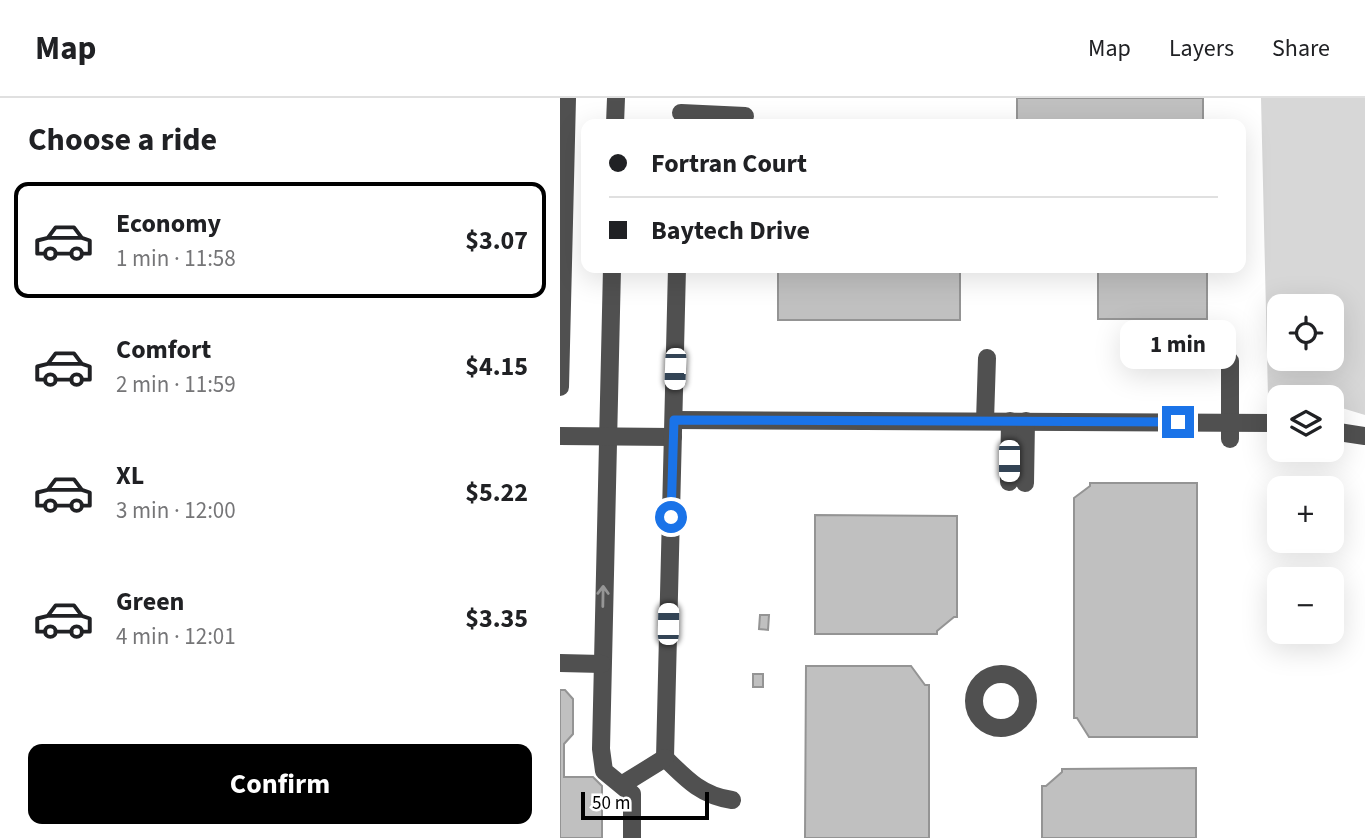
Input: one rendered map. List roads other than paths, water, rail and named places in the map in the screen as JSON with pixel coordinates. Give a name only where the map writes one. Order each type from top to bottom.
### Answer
[{"type":"street","points":[[560,387],[567,98]]},
{"type":"street","points":[[615,119],[616,98]]},
{"type":"street","points":[[681,112],[745,117]]},
{"type":"street","points":[[612,273],[601,748],[604,771],[632,794],[632,838]]},
{"type":"street","points":[[677,273],[665,758],[697,789],[713,798],[732,800]]},
{"type":"street","points":[[985,421],[987,358]]},
{"type":"street","points":[[1229,431],[1230,361]]},
{"type":"street","points":[[560,436],[607,437],[673,429],[985,421],[1229,431],[1267,425]]},
{"type":"street","points":[[1017,483],[1018,421]]},
{"type":"street","points":[[1344,432],[1365,436]]},
{"type":"street","points":[[560,663],[602,664]]},
{"type":"street","points":[[623,784],[665,758]]}]
